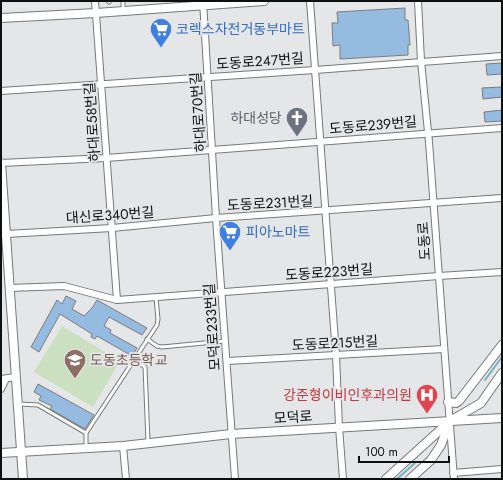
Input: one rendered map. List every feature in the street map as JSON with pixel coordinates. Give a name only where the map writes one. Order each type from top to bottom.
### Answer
[{"type":"street","name":"하대로58번길","points":[[95,1],[117,300]]},
{"type":"street","points":[[1,18],[123,11],[203,3],[264,1]]},
{"type":"street","name":"도동로247번길","points":[[310,1],[315,70]]},
{"type":"street","name":"도동로","points":[[418,1],[421,62],[428,132],[454,476]]},
{"type":"street","name":"하대로70번길","points":[[203,3],[216,218]]},
{"type":"street","name":"도동로247번길","points":[[1,91],[502,56]]},
{"type":"street","name":"도동로239번길","points":[[315,70],[323,176]]},
{"type":"street","name":"도동로239번길","points":[[1,163],[106,158],[320,142],[428,132],[502,128]]},
{"type":"street","points":[[1,163],[9,288],[7,378],[17,404],[23,479]]},
{"type":"street","name":"도동로231번길","points":[[323,176],[326,212]]},
{"type":"street","name":"도동로231번길","points":[[216,218],[326,212],[433,202],[502,198]]},
{"type":"street","points":[[326,212],[336,356],[339,427],[344,479]]},
{"type":"street","name":"대신로340번길","points":[[6,234],[112,228],[216,218]]},
{"type":"street","name":"모덕로233번길","points":[[216,218],[226,341],[231,434],[236,479]]},
{"type":"street","name":"도동로223번길","points":[[9,288],[64,286],[117,300],[502,272]]},
{"type":"street","points":[[448,402],[456,403],[465,395],[502,345]]},
{"type":"street","name":"도동로215번길","points":[[227,362],[444,349]]},
{"type":"street","points":[[386,479],[450,421],[481,403],[502,373]]},
{"type":"street","points":[[1,389],[7,378]]},
{"type":"street","points":[[465,395],[469,402],[481,403]]},
{"type":"street","name":"모덕로","points":[[1,453],[122,446],[231,434],[502,418]]},
{"type":"street","points":[[410,479],[432,458],[441,445],[450,421]]},
{"type":"street","points":[[424,443],[430,446],[432,458]]},
{"type":"street","points":[[122,446],[126,479]]},
{"type":"street","points":[[454,476],[502,469]]},
{"type":"lane","points":[[123,1],[123,11]]},
{"type":"lane","points":[[86,448],[86,433],[157,325],[158,319],[156,297]]},
{"type":"lane","points":[[147,339],[157,346],[162,347],[226,341]]},
{"type":"lane","points":[[134,360],[145,367],[148,443]]},
{"type":"lane","points":[[17,404],[38,405],[86,433]]},
{"type":"green space","points":[[62,326],[120,361],[93,407],[34,372]]},
{"type":"building","points":[[405,8],[405,20],[408,20],[410,45],[408,45],[408,55],[340,59],[340,45],[333,46],[332,23],[338,23],[337,12]]},
{"type":"building","points":[[502,63],[502,74],[487,75],[486,64]]},
{"type":"building","points":[[502,87],[502,97],[483,99],[482,88]]},
{"type":"building","points":[[502,110],[502,121],[485,122],[484,112]]},
{"type":"building","points":[[66,296],[76,301],[72,309],[84,316],[97,300],[147,328],[142,335],[109,317],[104,326],[111,330],[110,333],[137,348],[132,356],[97,336],[95,339],[91,337],[92,334],[60,314],[39,352],[31,347],[57,300],[62,304]]},
{"type":"building","points":[[38,384],[94,415],[85,429],[50,409],[52,406],[39,400],[41,396],[34,392]]},
{"type":"waterway","points":[[485,380],[502,357]]},
{"type":"waterway","points":[[397,479],[415,463]]},
{"type":"place","name":"코렉스자전거동부마트","points":[[161,48]]},
{"type":"place","name":"하대성당","points":[[297,138]]},
{"type":"place","name":"피아노마트","points":[[230,252]]},
{"type":"place","name":"도동초등학교","points":[[75,380]]},
{"type":"place","name":"강준형이비인후과의원","points":[[427,414]]}]
